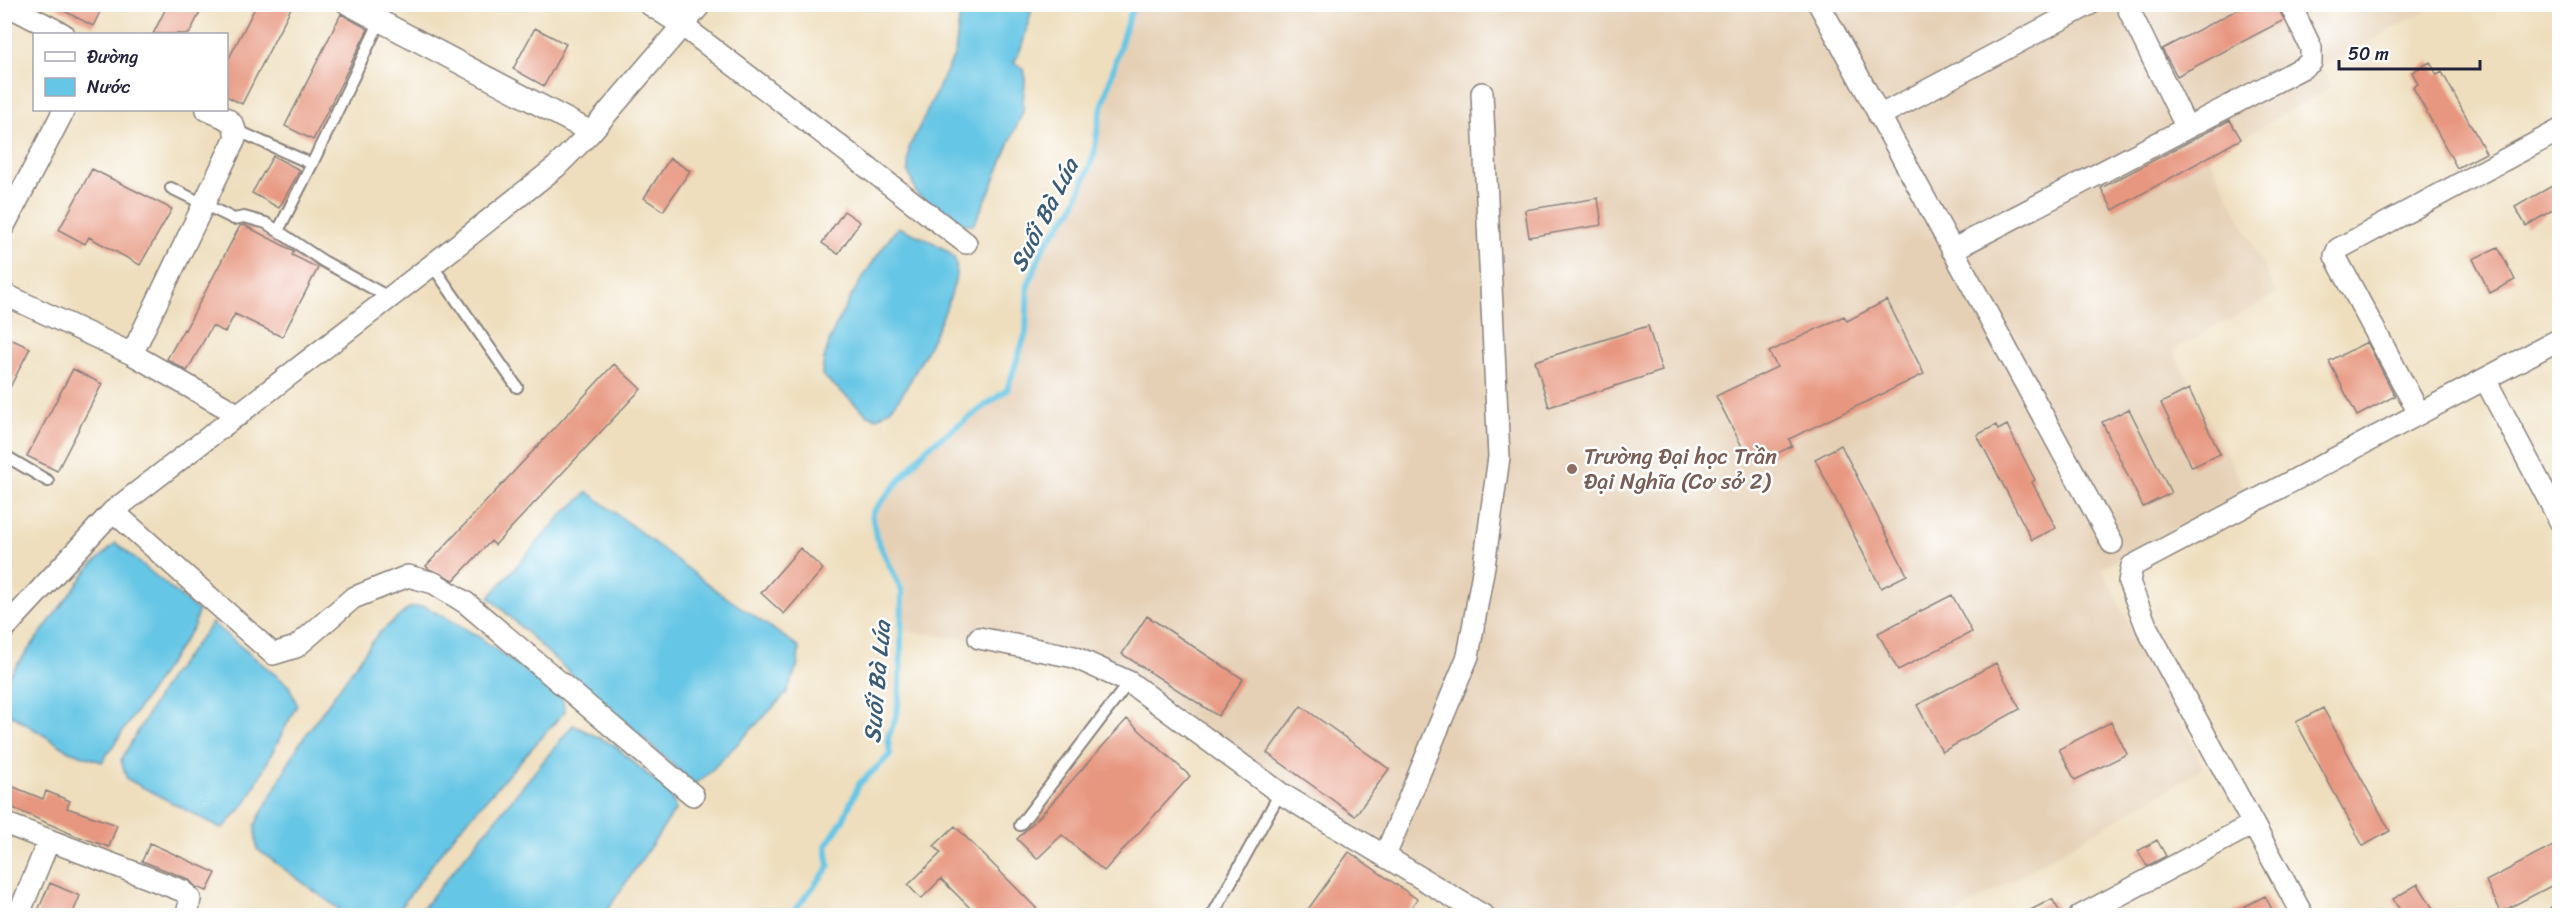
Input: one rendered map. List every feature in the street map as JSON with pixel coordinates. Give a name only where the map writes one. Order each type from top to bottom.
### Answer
[{"type":"street","points":[[5,4],[61,33]]},
{"type":"street","points":[[348,4],[591,132]]},
{"type":"street","points":[[649,4],[683,26],[966,243]]},
{"type":"street","points":[[4,629],[113,511],[556,167],[591,132],[701,4]]},
{"type":"street","points":[[1819,4],[2112,543]]},
{"type":"street","points":[[1880,116],[2090,4]]},
{"type":"street","points":[[2126,4],[2186,126]]},
{"type":"street","points":[[1952,250],[2311,62],[2311,48],[2290,4]]},
{"type":"street","points":[[1384,856],[1468,656],[1485,566],[1498,445],[1482,93]]},
{"type":"street","points":[[4,226],[63,111]]},
{"type":"street","points":[[132,354],[235,140],[236,130],[232,123],[209,111]]},
{"type":"street","points":[[2419,413],[2334,256],[2338,249],[2559,130]]},
{"type":"street","points":[[4,294],[132,354],[239,415]]},
{"type":"street","points":[[2303,915],[2147,628],[2129,582],[2132,566],[2559,339]]},
{"type":"street","points":[[2485,379],[2559,521]]},
{"type":"street","points":[[113,511],[273,654],[296,647],[353,598],[408,576],[434,584],[466,603],[693,795]]},
{"type":"street","points":[[979,639],[1074,657],[1129,682],[1280,793],[1484,915]]},
{"type":"street","points":[[4,823],[183,891],[190,899],[188,915]]},
{"type":"street","points":[[2080,915],[2253,824]]},
{"type":"street","points":[[18,915],[48,840]]},
{"type":"lane","points":[[278,231],[380,21]]},
{"type":"lane","points":[[236,130],[312,165]]},
{"type":"lane","points":[[171,189],[234,219],[244,217],[266,223],[323,261],[390,298]]},
{"type":"lane","points":[[432,265],[517,387]]},
{"type":"lane","points":[[4,455],[48,481]]},
{"type":"lane","points":[[1020,825],[1129,682]]},
{"type":"lane","points":[[1212,915],[1280,793]]},
{"type":"shaded area","name":"Trường Đại học Trần Đại Nghĩa (Cơ sở 2)","points":[[1134,5],[2436,5],[2322,67],[2331,87],[2209,157],[2277,294],[2173,350],[2245,490],[2101,568],[2204,768],[1953,915],[1497,915],[1284,787],[1132,676],[972,640],[901,631],[902,591],[876,537],[872,513],[927,448],[1007,390],[1026,333],[1028,285],[1045,244],[1073,208],[1094,155],[1099,118]]},
{"type":"water","points":[[961,5],[1033,5],[1022,46],[1014,63],[1024,69],[1025,74],[1023,112],[987,198],[973,225],[954,222],[917,194],[908,171],[909,148],[955,54]]},
{"type":"water","points":[[898,227],[950,253],[954,258],[956,270],[946,308],[925,354],[896,403],[878,418],[868,415],[822,375],[831,338],[840,318],[875,259]]},
{"type":"water","points":[[588,492],[717,591],[799,647],[798,664],[786,694],[705,777],[694,784],[489,597],[562,515]]},
{"type":"water","points":[[116,543],[198,611],[194,626],[102,762],[69,751],[5,711],[5,681],[90,567]]},
{"type":"water","points":[[424,606],[476,635],[562,698],[565,711],[450,840],[395,915],[347,915],[257,849],[255,825],[298,746],[377,635],[409,608]]},
{"type":"water","points":[[212,623],[289,686],[297,705],[246,803],[222,829],[127,779],[121,760],[167,681]]},
{"type":"water","points":[[573,725],[614,745],[670,794],[676,809],[604,915],[417,915]]},
{"type":"building","points":[[51,4],[104,4],[93,26]]},
{"type":"building","points":[[168,4],[204,4],[190,33],[154,33]]},
{"type":"building","points":[[257,4],[293,4],[242,104],[228,97],[228,60]]},
{"type":"building","points":[[2248,4],[2276,4],[2284,20],[2177,76],[2162,49]]},
{"type":"building","points":[[341,14],[368,29],[313,140],[285,126]]},
{"type":"building","points":[[535,28],[566,44],[544,86],[513,69]]},
{"type":"building","points":[[2430,62],[2437,75],[2442,72],[2486,153],[2457,168],[2413,87],[2418,84],[2412,72]]},
{"type":"building","points":[[2230,120],[2241,139],[2113,210],[2101,188]]},
{"type":"building","points":[[273,156],[300,170],[279,208],[252,193]]},
{"type":"building","points":[[670,158],[690,171],[663,211],[644,198]]},
{"type":"building","points":[[92,169],[172,209],[140,265],[89,237],[85,244],[59,230]]},
{"type":"building","points":[[2559,182],[2559,206],[2526,226],[2515,207]]},
{"type":"building","points":[[1598,198],[1602,225],[1529,237],[1525,210]]},
{"type":"building","points":[[844,211],[860,222],[838,254],[822,243]]},
{"type":"building","points":[[244,225],[294,251],[292,255],[318,268],[282,337],[235,314],[225,332],[212,326],[187,371],[167,359],[185,330],[240,226]]},
{"type":"building","points":[[2498,247],[2515,280],[2490,293],[2473,259]]},
{"type":"building","points":[[1887,300],[1924,374],[1789,439],[1792,446],[1768,458],[1765,451],[1749,460],[1716,396],[1777,367],[1769,352],[1844,316],[1847,321]]},
{"type":"building","points":[[1648,326],[1662,371],[1549,407],[1535,361]]},
{"type":"building","points":[[4,336],[30,348],[4,399]]},
{"type":"building","points":[[2367,342],[2395,396],[2357,416],[2329,361]]},
{"type":"building","points":[[614,364],[641,389],[495,545],[491,541],[454,580],[429,569],[426,566]]},
{"type":"building","points":[[73,369],[102,384],[57,471],[27,456]]},
{"type":"building","points":[[2189,389],[2220,454],[2192,467],[2161,403]]},
{"type":"building","points":[[2129,409],[2171,493],[2143,507],[2102,422]]},
{"type":"building","points":[[1996,425],[1998,430],[2007,425],[2035,480],[2032,482],[2056,528],[2032,540],[1977,435]]},
{"type":"building","points":[[1841,445],[1907,575],[1881,588],[1815,459]]},
{"type":"building","points":[[800,548],[823,569],[784,614],[761,593]]},
{"type":"building","points":[[1952,595],[1972,632],[1898,670],[1878,633]]},
{"type":"building","points":[[1147,616],[1243,679],[1218,716],[1122,654]]},
{"type":"building","points":[[1996,663],[2020,709],[1942,752],[1917,705]]},
{"type":"building","points":[[1301,706],[1389,769],[1355,816],[1267,753]]},
{"type":"building","points":[[2323,708],[2390,831],[2363,846],[2296,722]]},
{"type":"building","points":[[1127,719],[1190,776],[1104,871],[1062,835],[1037,859],[1017,839]]},
{"type":"building","points":[[2111,722],[2127,754],[2075,780],[2059,749]]},
{"type":"building","points":[[4,783],[43,799],[46,791],[70,801],[67,808],[117,825],[109,847],[74,835],[4,804]]},
{"type":"building","points":[[955,826],[1043,915],[977,915],[941,879],[921,899],[908,885],[941,853],[934,846]]},
{"type":"building","points":[[2157,840],[2166,856],[2147,866],[2138,851]]},
{"type":"building","points":[[150,843],[216,873],[207,891],[196,887],[188,879],[142,861]]},
{"type":"building","points":[[2559,843],[2559,882],[2501,912],[2486,881]]},
{"type":"building","points":[[1349,852],[1417,899],[1406,915],[1304,915]]},
{"type":"building","points":[[50,883],[80,896],[72,915],[36,915]]},
{"type":"building","points":[[2418,884],[2437,915],[2403,915],[2393,899]]},
{"type":"building","points":[[2265,896],[2275,915],[2228,915]]},
{"type":"building","points":[[2052,899],[2062,915],[2021,915]]},
{"type":"waterway","name":"Suối Bà Lúa","points":[[790,916],[829,867],[826,846],[843,820],[859,784],[890,755],[888,738],[897,714],[900,688],[902,591],[876,537],[872,513],[927,448],[1007,390],[1026,333],[1028,285],[1045,244],[1073,208],[1094,155],[1099,118],[1134,4]]},
{"type":"place","name":"Trường Đại học Trần Đại Nghĩa (Cơ sở 2)","points":[[1572,469]]}]
